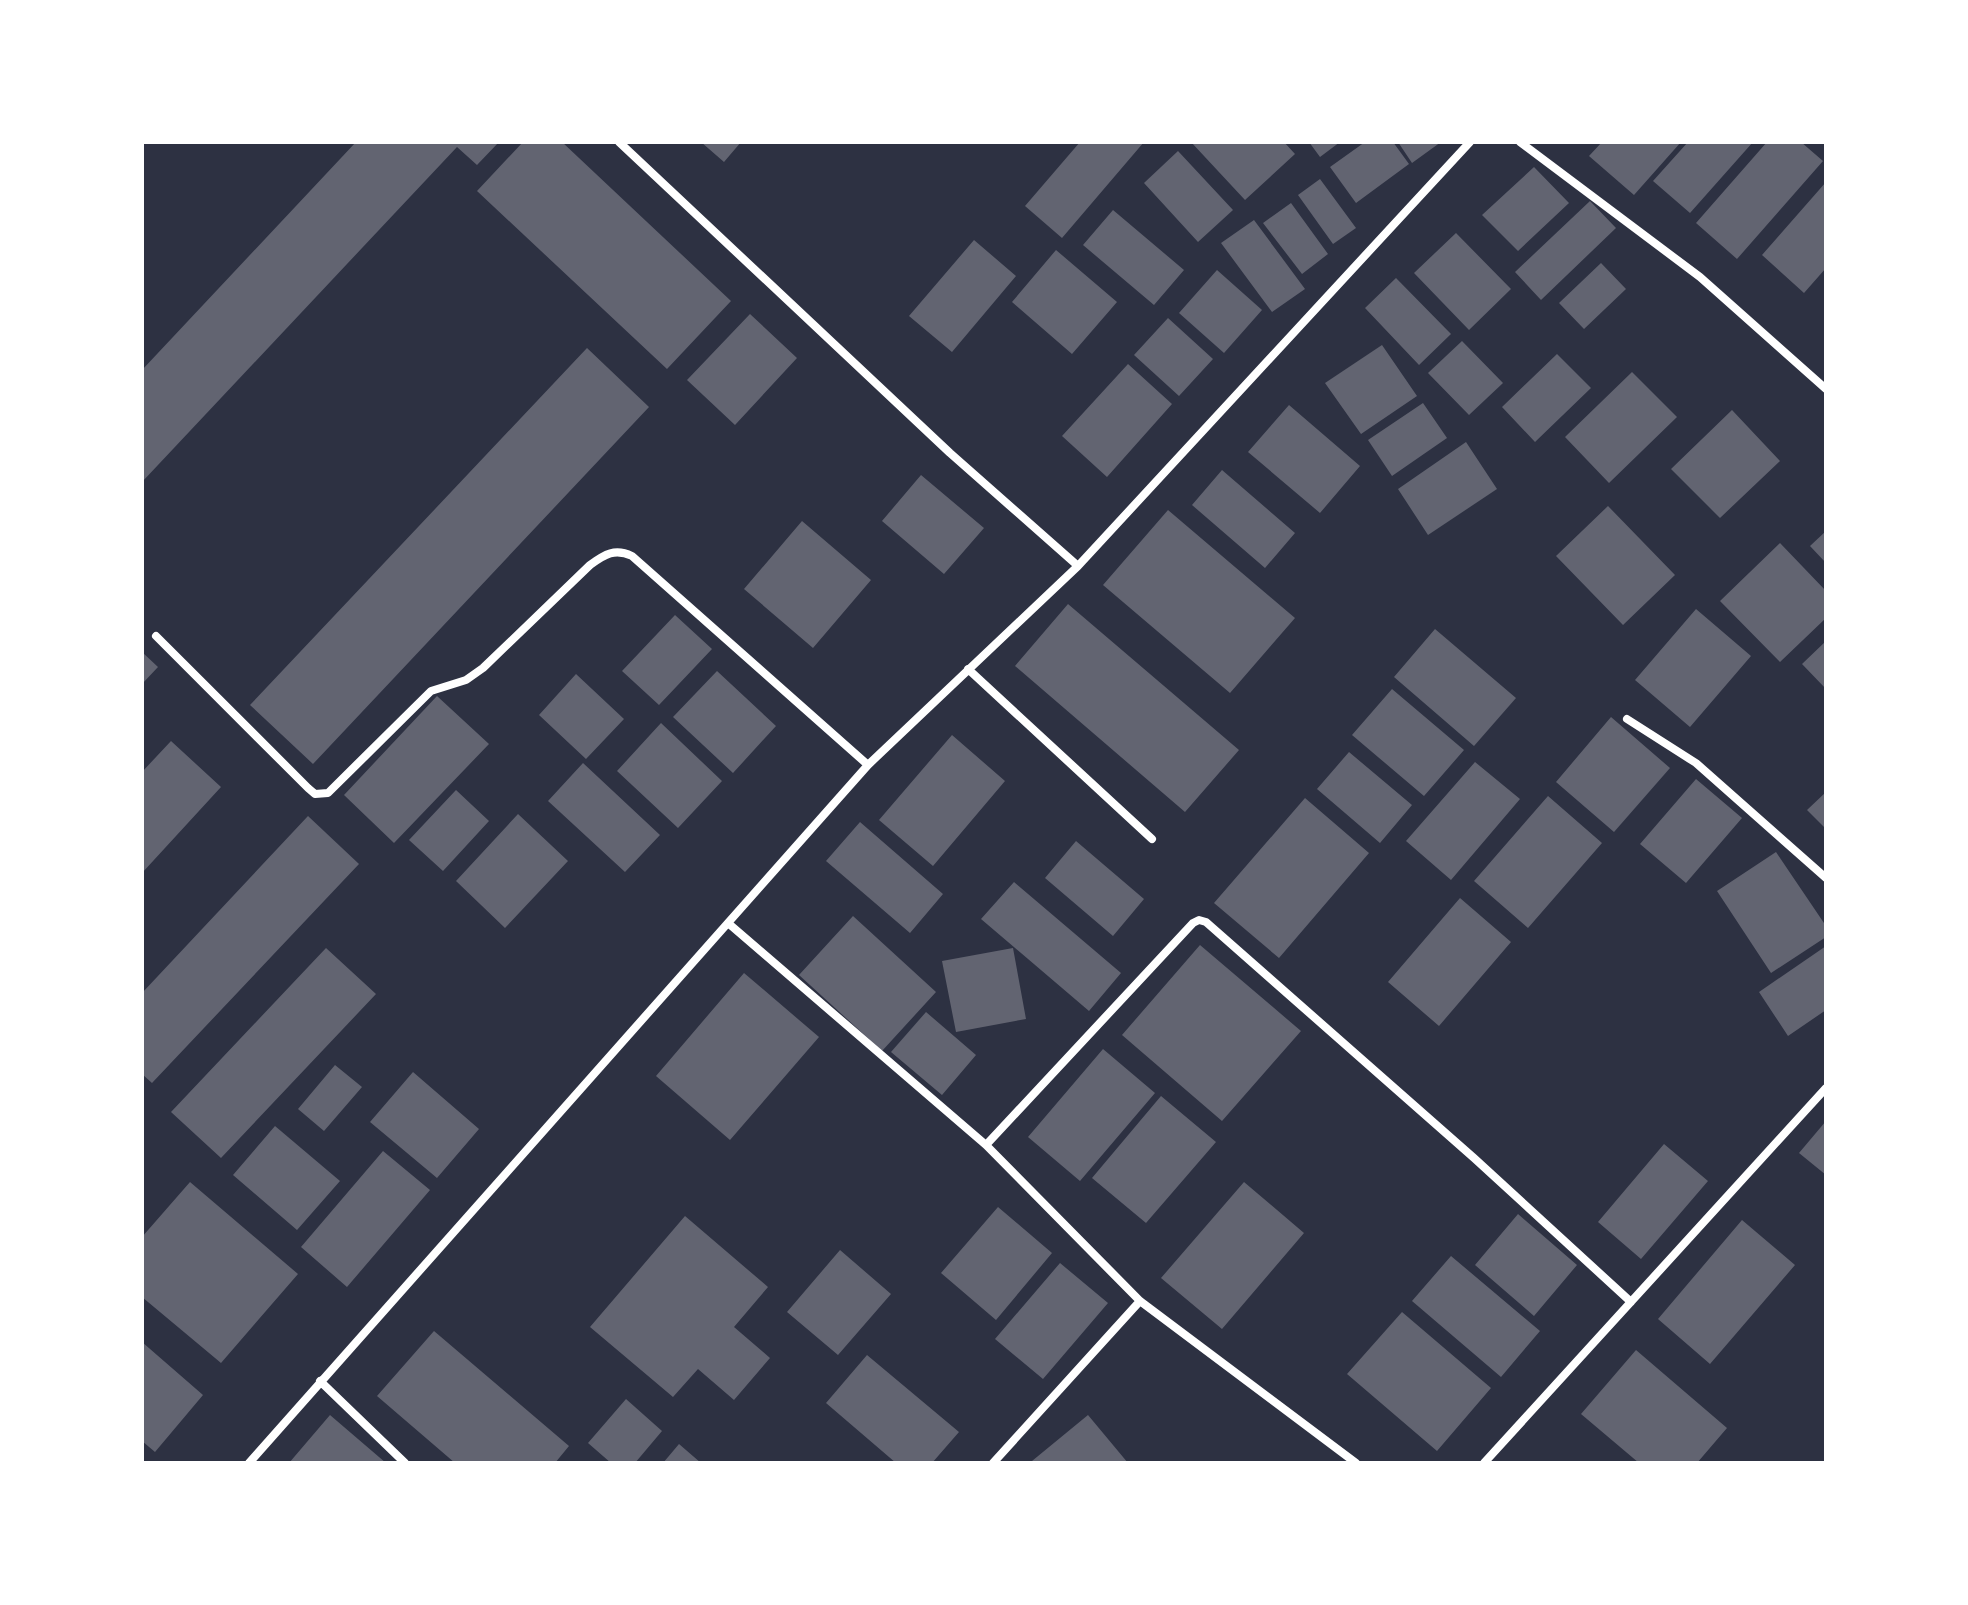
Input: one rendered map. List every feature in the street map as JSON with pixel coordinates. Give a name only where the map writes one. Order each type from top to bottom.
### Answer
[{"type":"street","points":[[619,142],[950,453],[1078,566]]},
{"type":"street","points":[[249,1463],[868,765],[1078,566],[1470,142]]},
{"type":"street","points":[[1520,142],[1700,277],[1826,389]]},
{"type":"street","points":[[156,636],[308,788],[315,794],[328,793],[431,691],[466,680],[483,668],[590,565],[612,552],[622,552],[632,556],[868,765]]},
{"type":"street","points":[[968,669],[1152,839]]},
{"type":"street","points":[[1627,719],[1696,763],[1826,878]]},
{"type":"street","points":[[986,1145],[1182,934],[1199,920],[1206,922],[1463,1148],[1631,1302]]},
{"type":"street","points":[[728,923],[986,1145],[1140,1301],[1356,1463]]},
{"type":"street","points":[[1484,1463],[1826,1088]]},
{"type":"street","points":[[993,1463],[1140,1301]]},
{"type":"street","points":[[320,1381],[405,1463]]},
{"type":"building","points":[[356,142],[499,142],[477,165],[457,147],[142,482],[142,370]]},
{"type":"building","points":[[523,142],[562,142],[731,301],[667,369],[477,191]]},
{"type":"building","points":[[701,142],[741,142],[724,162]]},
{"type":"building","points":[[1080,142],[1144,142],[1062,238],[1025,206]]},
{"type":"building","points":[[1191,142],[1284,142],[1295,154],[1245,200]]},
{"type":"building","points":[[1309,142],[1340,142],[1320,157]]},
{"type":"building","points":[[1365,142],[1393,142],[1409,164],[1356,203],[1330,167]]},
{"type":"building","points":[[1398,142],[1441,142],[1412,163]]},
{"type":"building","points":[[1602,142],[1681,142],[1634,195],[1589,156]]},
{"type":"building","points":[[1688,142],[1753,142],[1690,213],[1653,181]]},
{"type":"building","points":[[1767,142],[1801,142],[1823,161],[1737,259],[1696,223]]},
{"type":"building","points":[[1178,151],[1233,210],[1198,242],[1144,183]]},
{"type":"building","points":[[1534,167],[1569,203],[1518,251],[1482,215]]},
{"type":"building","points":[[1320,179],[1356,228],[1333,244],[1298,195]]},
{"type":"building","points":[[1826,182],[1826,268],[1804,293],[1762,255]]},
{"type":"building","points":[[1590,201],[1616,228],[1541,300],[1515,272]]},
{"type":"building","points":[[1291,203],[1328,254],[1302,274],[1263,223]]},
{"type":"building","points":[[1113,210],[1184,270],[1154,305],[1083,245]]},
{"type":"building","points":[[1254,220],[1305,289],[1272,312],[1221,243]]},
{"type":"building","points":[[1456,233],[1511,289],[1469,330],[1414,273]]},
{"type":"building","points":[[974,240],[1016,276],[952,352],[909,316]]},
{"type":"building","points":[[1056,250],[1117,302],[1072,354],[1012,302]]},
{"type":"building","points":[[1601,263],[1626,289],[1584,329],[1559,303]]},
{"type":"building","points":[[1217,270],[1262,310],[1224,353],[1179,313]]},
{"type":"building","points":[[1396,278],[1451,334],[1419,365],[1365,308]]},
{"type":"building","points":[[750,314],[797,358],[735,425],[687,380]]},
{"type":"building","points":[[1168,318],[1213,359],[1179,396],[1134,355]]},
{"type":"building","points":[[1462,341],[1503,383],[1469,415],[1428,373]]},
{"type":"building","points":[[1382,345],[1417,396],[1361,434],[1325,383]]},
{"type":"building","points":[[587,348],[649,407],[313,764],[250,705]]},
{"type":"building","points":[[1557,354],[1591,388],[1535,442],[1502,407]]},
{"type":"building","points":[[1128,364],[1172,404],[1107,477],[1062,436]]},
{"type":"building","points":[[1632,372],[1677,417],[1609,483],[1565,437]]},
{"type":"building","points":[[1423,403],[1447,438],[1392,476],[1368,440]]},
{"type":"building","points":[[1289,405],[1360,466],[1320,513],[1248,452]]},
{"type":"building","points":[[1732,410],[1780,461],[1720,518],[1671,469]]},
{"type":"building","points":[[1466,442],[1497,489],[1428,535],[1398,489]]},
{"type":"building","points":[[1222,470],[1295,533],[1265,568],[1192,505]]},
{"type":"building","points":[[921,475],[984,528],[944,574],[882,521]]},
{"type":"building","points":[[1608,506],[1675,575],[1623,625],[1556,556]]},
{"type":"building","points":[[1168,510],[1295,618],[1230,693],[1103,585]]},
{"type":"building","points":[[802,521],[871,580],[813,648],[744,589]]},
{"type":"building","points":[[1826,531],[1826,563],[1810,546]]},
{"type":"building","points":[[1780,543],[1826,591],[1826,618],[1780,662],[1720,601]]},
{"type":"building","points":[[1068,604],[1239,750],[1185,812],[1015,666]]},
{"type":"building","points":[[1696,609],[1751,656],[1690,727],[1635,680]]},
{"type":"building","points":[[675,615],[712,649],[659,705],[622,671]]},
{"type":"building","points":[[1435,629],[1516,698],[1474,746],[1394,677]]},
{"type":"building","points":[[1826,641],[1826,689],[1802,664]]},
{"type":"building","points":[[142,652],[158,667],[142,684]]},
{"type":"building","points":[[717,671],[776,726],[733,773],[673,717]]},
{"type":"building","points":[[576,674],[624,719],[586,759],[539,715]]},
{"type":"building","points":[[1392,689],[1464,750],[1424,796],[1352,735]]},
{"type":"building","points":[[437,696],[489,744],[394,843],[344,795]]},
{"type":"building","points":[[1611,717],[1670,768],[1614,832],[1556,782]]},
{"type":"building","points":[[661,723],[722,781],[678,828],[617,771]]},
{"type":"building","points":[[952,735],[1005,781],[933,866],[879,820]]},
{"type":"building","points":[[171,741],[221,787],[142,873],[142,772]]},
{"type":"building","points":[[1349,752],[1412,805],[1380,843],[1317,789]]},
{"type":"building","points":[[1475,762],[1520,799],[1451,880],[1406,841]]},
{"type":"building","points":[[583,763],[660,835],[625,872],[548,801]]},
{"type":"building","points":[[1696,779],[1742,818],[1686,883],[1640,844]]},
{"type":"building","points":[[456,790],[489,821],[443,871],[409,840]]},
{"type":"building","points":[[1826,792],[1826,829],[1807,810]]},
{"type":"building","points":[[1548,796],[1602,843],[1528,928],[1474,881]]},
{"type":"building","points":[[1305,798],[1369,853],[1279,958],[1214,903]]},
{"type":"building","points":[[518,814],[568,861],[505,928],[456,881]]},
{"type":"building","points":[[308,816],[359,864],[152,1083],[142,1074],[142,993]]},
{"type":"building","points":[[860,822],[943,894],[910,933],[826,861]]},
{"type":"building","points":[[1076,841],[1144,899],[1113,936],[1045,878]]},
{"type":"building","points":[[1776,852],[1826,926],[1826,937],[1771,973],[1717,891]]},
{"type":"building","points":[[1014,882],[1121,973],[1089,1011],[981,919]]},
{"type":"building","points":[[1460,898],[1511,942],[1439,1026],[1388,982]]},
{"type":"building","points":[[853,916],[936,992],[882,1051],[799,975]]},
{"type":"building","points":[[1200,945],[1301,1031],[1222,1121],[1122,1035]]},
{"type":"building","points":[[1826,946],[1826,1010],[1788,1036],[1759,992]]},
{"type":"building","points":[[326,948],[376,994],[221,1158],[171,1112]]},
{"type":"building","points":[[1013,948],[1026,1019],[956,1032],[942,961]]},
{"type":"building","points":[[744,973],[819,1037],[730,1140],[656,1076]]},
{"type":"building","points":[[926,1012],[976,1055],[942,1095],[891,1052]]},
{"type":"building","points":[[1103,1049],[1155,1093],[1080,1181],[1028,1137]]},
{"type":"building","points":[[335,1065],[362,1087],[324,1131],[298,1109]]},
{"type":"building","points":[[413,1072],[479,1129],[437,1178],[370,1122]]},
{"type":"building","points":[[1161,1096],[1216,1142],[1146,1223],[1092,1178]]},
{"type":"building","points":[[1826,1121],[1826,1175],[1799,1153]]},
{"type":"building","points":[[275,1126],[340,1181],[297,1230],[233,1175]]},
{"type":"building","points":[[1664,1144],[1708,1181],[1641,1259],[1598,1222]]},
{"type":"building","points":[[383,1151],[430,1190],[347,1287],[301,1247]]},
{"type":"building","points":[[190,1182],[298,1274],[221,1363],[142,1297],[142,1237]]},
{"type":"building","points":[[1244,1182],[1304,1233],[1222,1329],[1161,1278]]},
{"type":"building","points":[[998,1207],[1052,1253],[996,1320],[941,1273]]},
{"type":"building","points":[[1518,1214],[1577,1265],[1534,1316],[1475,1265]]},
{"type":"building","points":[[685,1216],[768,1287],[734,1327],[770,1358],[734,1400],[698,1369],[673,1397],[590,1327]]},
{"type":"building","points":[[1742,1220],[1795,1265],[1710,1364],[1658,1319]]},
{"type":"building","points":[[840,1250],[891,1294],[838,1355],[787,1312]]},
{"type":"building","points":[[1451,1256],[1540,1331],[1501,1377],[1412,1301]]},
{"type":"building","points":[[1060,1263],[1108,1303],[1043,1379],[995,1339]]},
{"type":"building","points":[[1402,1312],[1491,1388],[1437,1451],[1347,1374]]},
{"type":"building","points":[[434,1331],[569,1446],[555,1463],[455,1463],[377,1396]]},
{"type":"building","points":[[142,1342],[203,1395],[155,1452],[142,1441]]},
{"type":"building","points":[[1636,1350],[1727,1428],[1697,1463],[1639,1463],[1581,1414]]},
{"type":"building","points":[[867,1355],[959,1432],[932,1463],[896,1463],[826,1403]]},
{"type":"building","points":[[626,1399],[662,1431],[635,1463],[611,1463],[588,1443]]},
{"type":"building","points":[[330,1415],[386,1463],[289,1463]]},
{"type":"building","points":[[1088,1415],[1128,1463],[1032,1461]]},
{"type":"building","points":[[679,1444],[701,1463],[663,1463]]}]
